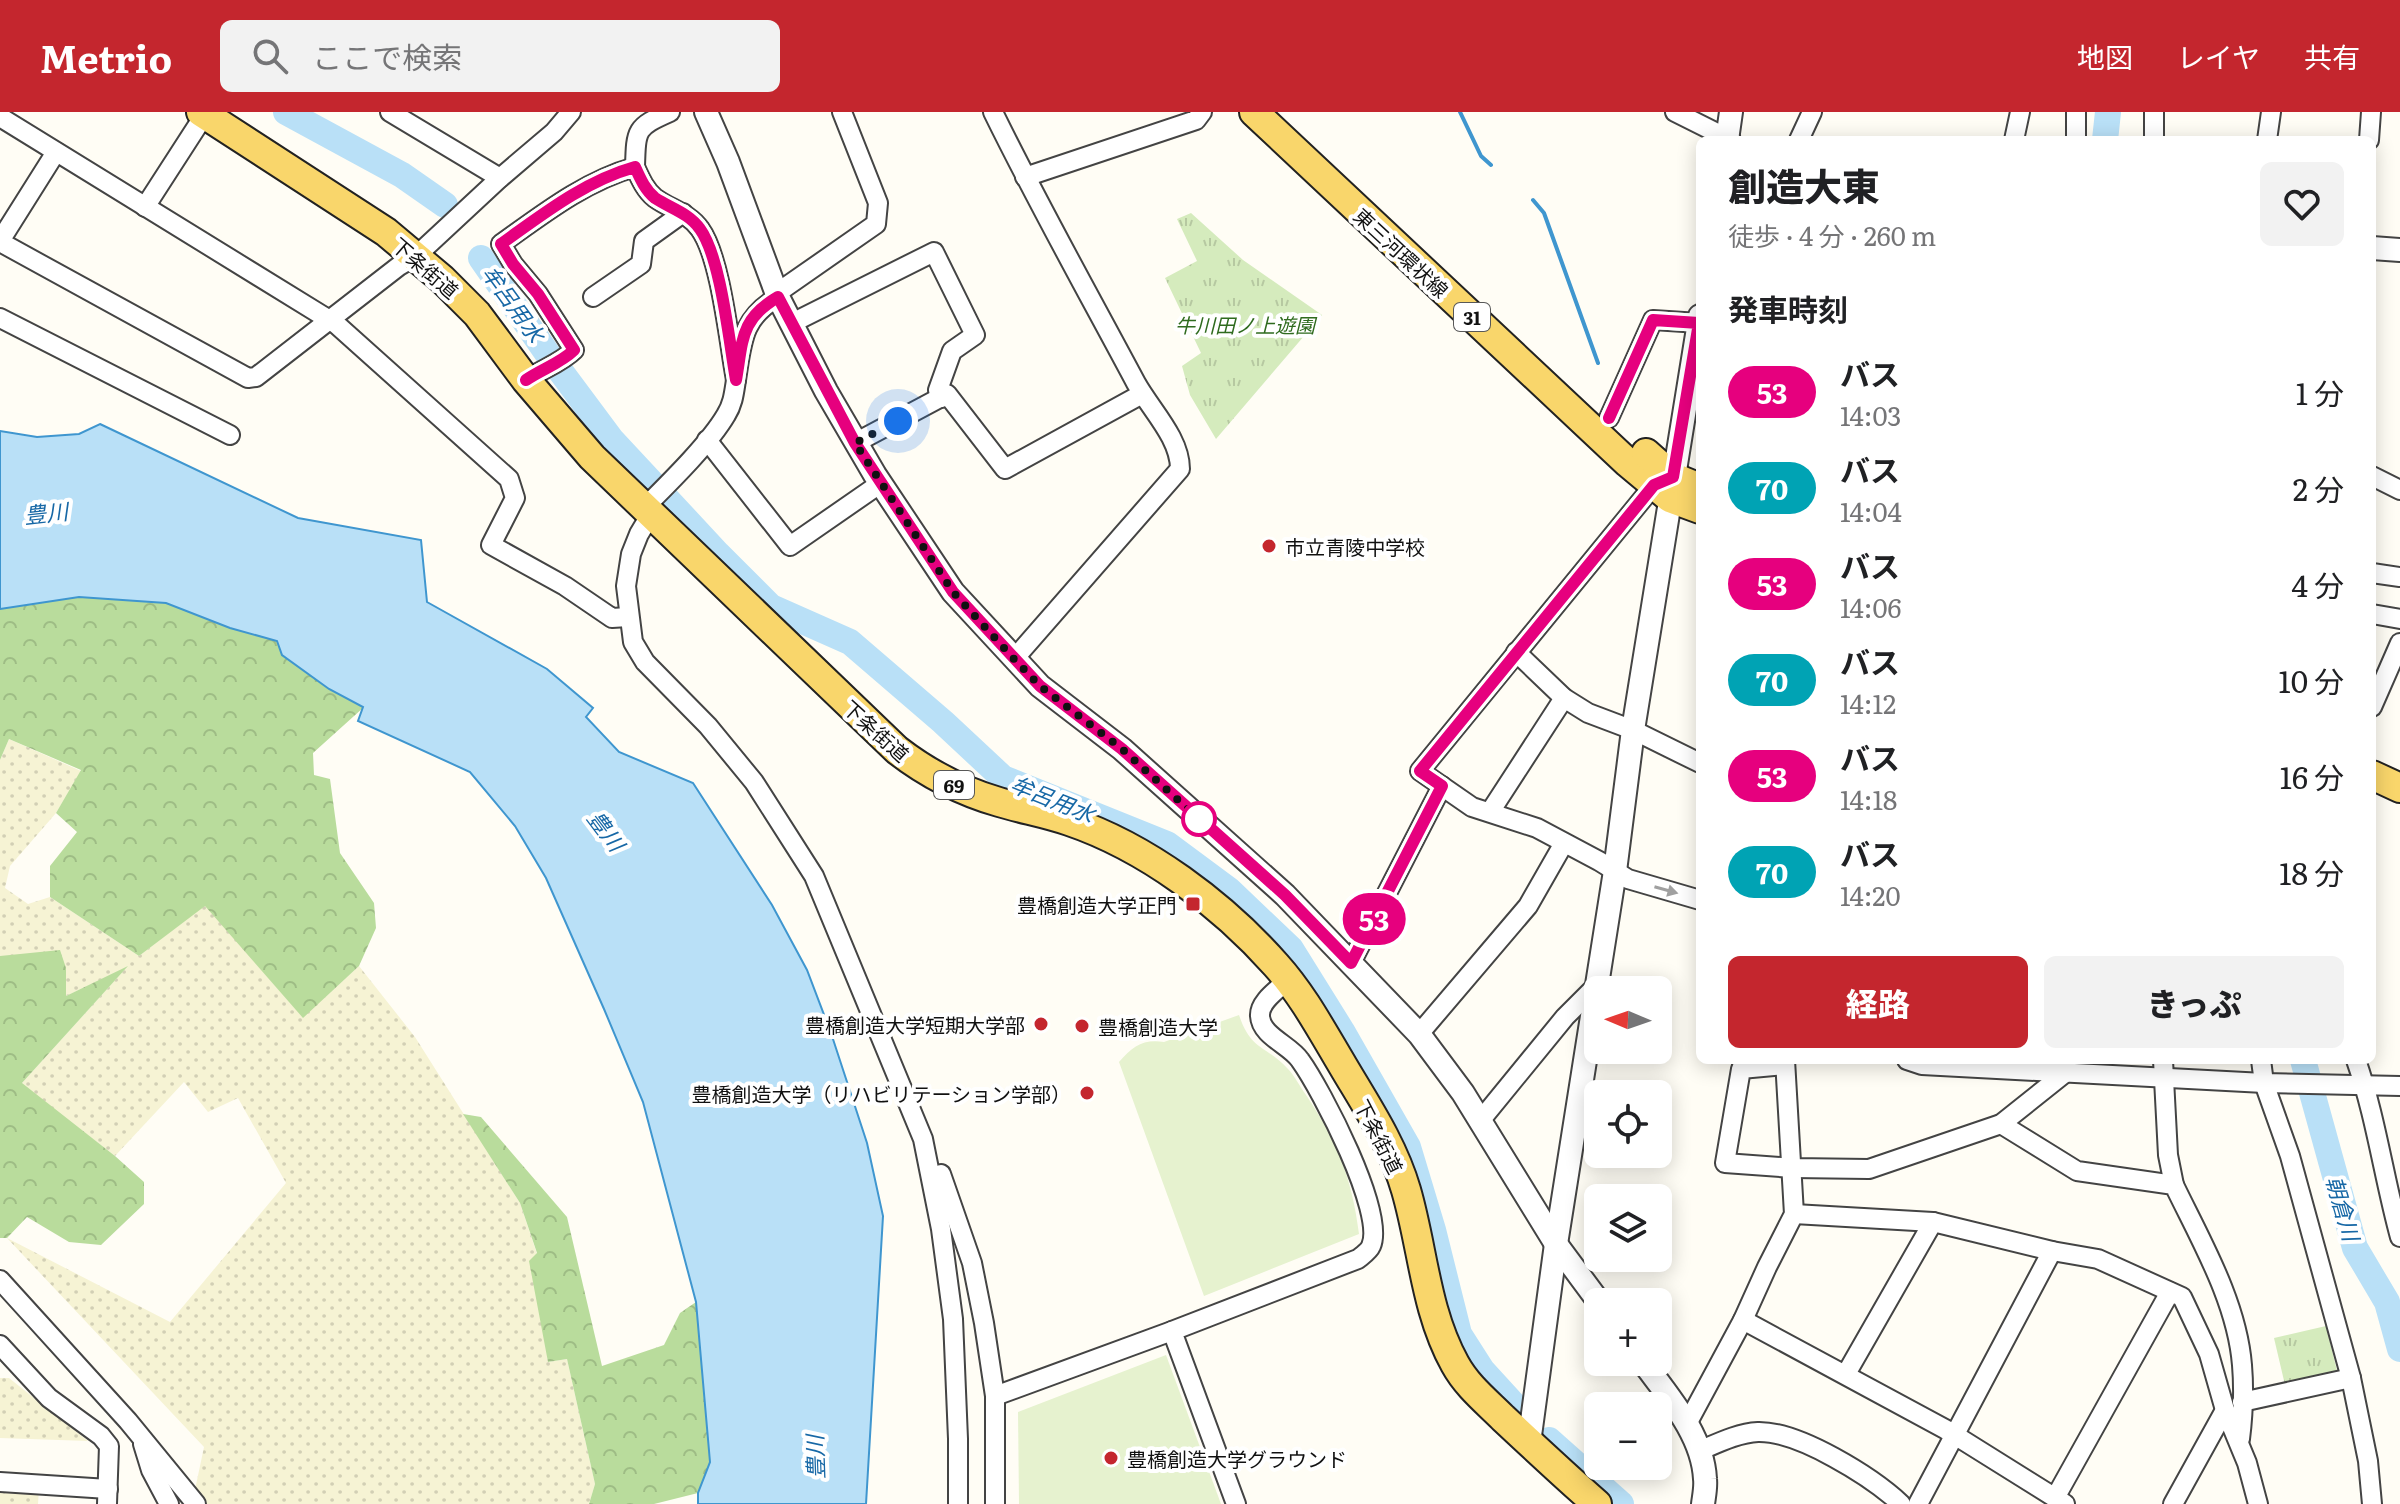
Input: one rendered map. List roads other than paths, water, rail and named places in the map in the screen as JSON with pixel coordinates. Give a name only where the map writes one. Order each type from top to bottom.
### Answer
[{"type":"main road","name":"東三河環状線","points":[[1254,112],[1665,487],[1696,506]]},
{"type":"main road","name":"東三河環状線","points":[[1279,112],[1609,418],[1665,487],[1696,488]]},
{"type":"main road","name":"下条街道","points":[[203,113],[367,219],[416,256],[477,314],[547,368],[592,457],[649,507],[897,750],[946,782],[1092,830],[1156,862],[1176,875],[1248,936],[1289,979],[1367,1106],[1395,1160],[1407,1192],[1433,1311],[1453,1362],[1478,1394],[1597,1504]]},
{"type":"main road","points":[[2376,759],[2400,769]]},
{"type":"main road","points":[[2376,777],[2400,788]]},
{"type":"street","points":[[390,112],[500,178]]},
{"type":"street","points":[[56,152],[0,241],[248,378],[256,377],[333,322],[399,266],[416,256],[554,132],[571,112]]},
{"type":"street","points":[[670,112],[641,127],[637,135],[635,167],[647,190],[683,213],[698,226],[708,242],[736,380]]},
{"type":"street","points":[[706,112],[792,323],[855,443],[953,592],[1040,686],[1122,749],[1285,895],[1419,1034],[1463,1093],[1556,1244],[1589,1288]]},
{"type":"street","points":[[842,112],[878,203],[876,224],[761,307],[749,321],[733,400],[726,416],[649,507],[631,554],[626,586],[628,617],[633,642],[645,662],[708,726],[754,782],[814,876],[926,1150],[953,1319],[958,1504]]},
{"type":"street","points":[[993,112],[1142,394],[1180,453],[1180,469],[1014,659]]},
{"type":"street","points":[[1025,177],[1196,120],[1202,112]]},
{"type":"street","points":[[1675,112],[1722,136]]},
{"type":"street","points":[[1728,136],[1731,112]]},
{"type":"street","points":[[1801,136],[1812,112]]},
{"type":"street","points":[[2015,136],[2020,112]]},
{"type":"street","points":[[2076,112],[2076,136]]},
{"type":"street","points":[[2154,112],[2154,136]]},
{"type":"street","points":[[2268,136],[2271,112]]},
{"type":"street","points":[[2369,136],[2371,112]]},
{"type":"street","points":[[145,207],[203,113]]},
{"type":"street","points":[[0,117],[333,322],[352,337],[509,479],[515,498],[491,545],[565,586],[612,618],[628,617]]},
{"type":"street","points":[[547,368],[574,350],[501,244],[590,185],[635,167]]},
{"type":"street","points":[[593,297],[641,264],[644,241],[683,213]]},
{"type":"street","points":[[2376,248],[2400,250]]},
{"type":"street","points":[[792,323],[934,252],[975,335],[952,351],[938,390],[941,398]]},
{"type":"street","points":[[0,318],[230,435]]},
{"type":"street","points":[[1609,418],[1653,320],[1696,323]]},
{"type":"street","points":[[1600,976],[1665,487],[1696,364]]},
{"type":"street","points":[[855,443],[947,394],[1005,469],[1142,394]]},
{"type":"street","points":[[707,440],[790,546],[881,483]]},
{"type":"street","points":[[2376,478],[2400,490]]},
{"type":"street","points":[[1665,487],[1516,652],[1420,771],[1472,807],[1537,828],[1628,879],[1696,899]]},
{"type":"street","points":[[2376,574],[2400,577]]},
{"type":"street","points":[[2376,615],[2400,619]]},
{"type":"street","points":[[2376,698],[2400,643]]},
{"type":"street","points":[[1516,652],[1564,698],[1588,713],[1633,730],[1696,761]]},
{"type":"street","points":[[1490,812],[1564,698]]},
{"type":"street","points":[[1351,963],[1442,786]]},
{"type":"street","points":[[1419,1034],[1528,906],[1564,843]]},
{"type":"street","points":[[995,1396],[1358,1259],[1371,1246],[1373,1235],[1369,1209],[1338,1125],[1298,1056],[1262,1027],[1259,1015],[1261,1005],[1289,979]]},
{"type":"street","points":[[1480,1121],[1584,998]]},
{"type":"street","points":[[1529,1443],[1556,1244],[1586,1064]]},
{"type":"street","points":[[1772,1064],[1741,1069],[1725,1163],[1869,1169],[2001,1124],[2064,1066]]},
{"type":"street","points":[[1687,1424],[1743,1320],[1794,1214],[1785,1064]]},
{"type":"street","points":[[1919,1064],[2164,1069],[2271,1084],[2400,1086]]},
{"type":"street","points":[[2263,1064],[2271,1084],[2351,1378],[2368,1461],[2372,1504]]},
{"type":"street","points":[[2357,1064],[2360,1085],[2393,1189],[2400,1237]]},
{"type":"street","points":[[2164,1069],[2168,1155],[2174,1185],[2232,1315],[2242,1363],[2239,1446]]},
{"type":"street","points":[[2001,1124],[2077,1171],[2174,1185]]},
{"type":"street","points":[[926,1150],[934,1157],[972,1263],[989,1349],[995,1396],[995,1504]]},
{"type":"street","points":[[1794,1214],[1933,1222],[2098,1259],[2182,1297],[2209,1354],[2258,1504]]},
{"type":"street","points":[[1846,1374],[1933,1222]]},
{"type":"street","points":[[1918,1504],[2052,1251]]},
{"type":"street","points":[[0,1280],[141,1437],[196,1504]]},
{"type":"street","points":[[1743,1320],[1955,1435],[2060,1501],[2170,1292]]},
{"type":"street","points":[[0,1298],[23,1304]]},
{"type":"street","points":[[1172,1331],[1236,1504]]},
{"type":"street","points":[[0,1345],[49,1398],[101,1436],[109,1446],[107,1496],[0,1482]]},
{"type":"street","points":[[1653,1376],[1687,1424],[1699,1451],[1706,1478],[1703,1504]]},
{"type":"street","points":[[2242,1402],[2351,1378]]},
{"type":"street","points":[[2173,1504],[2225,1410]]},
{"type":"street","points":[[1699,1451],[1735,1437],[1759,1432],[1785,1436],[1857,1470],[1901,1504]]},
{"type":"street","points":[[141,1437],[151,1470],[169,1504]]},
{"type":"water","name":"豊川","points":[[100,424],[298,518],[421,540],[427,602],[547,669],[593,708],[586,717],[619,752],[693,783],[772,905],[807,970],[867,1143],[883,1216],[866,1504],[698,1504],[698,1493],[710,1462],[696,1302],[643,1102],[546,878],[515,826],[470,772],[358,721],[363,707],[329,689],[282,655],[277,641],[230,628],[166,603],[79,597],[0,609],[0,431],[37,437],[79,434]]},
{"type":"waterway","name":"牟呂用水","points":[[286,112],[402,175],[445,205]]},
{"type":"waterway","points":[[1460,112],[1481,156],[1491,165]]},
{"type":"waterway","name":"朝倉川","points":[[2105,136],[2108,112]]},
{"type":"waterway","points":[[1533,200],[1544,213],[1598,363]]},
{"type":"waterway","name":"牟呂用水","points":[[481,258],[611,439],[771,607],[850,642],[1003,778],[1167,844],[1229,890],[1291,949],[1408,1147],[1459,1334],[1482,1370],[1514,1405]]},
{"type":"waterway","name":"朝倉川","points":[[2304,1064],[2355,1248],[2387,1302],[2400,1349]]},
{"type":"waterway","name":"牟呂用水","points":[[1549,1440],[1621,1504]]},
{"type":"place","name":"市立青陵中学校","points":[[1269,546]]},
{"type":"place","name":"豊橋創造大学正門","points":[[1193,904]]},
{"type":"place","name":"豊橋創造大学短期大学部","points":[[1041,1024]]},
{"type":"place","name":"豊橋創造大学","points":[[1082,1026]]},
{"type":"place","name":"豊橋創造大学（リハビリテーション学部）","points":[[1087,1093]]},
{"type":"place","name":"豊橋創造大学グラウンド","points":[[1111,1458]]},
{"type":"park label","name":"牛川田ノ上遊園","points":[[1245,324]]}]
